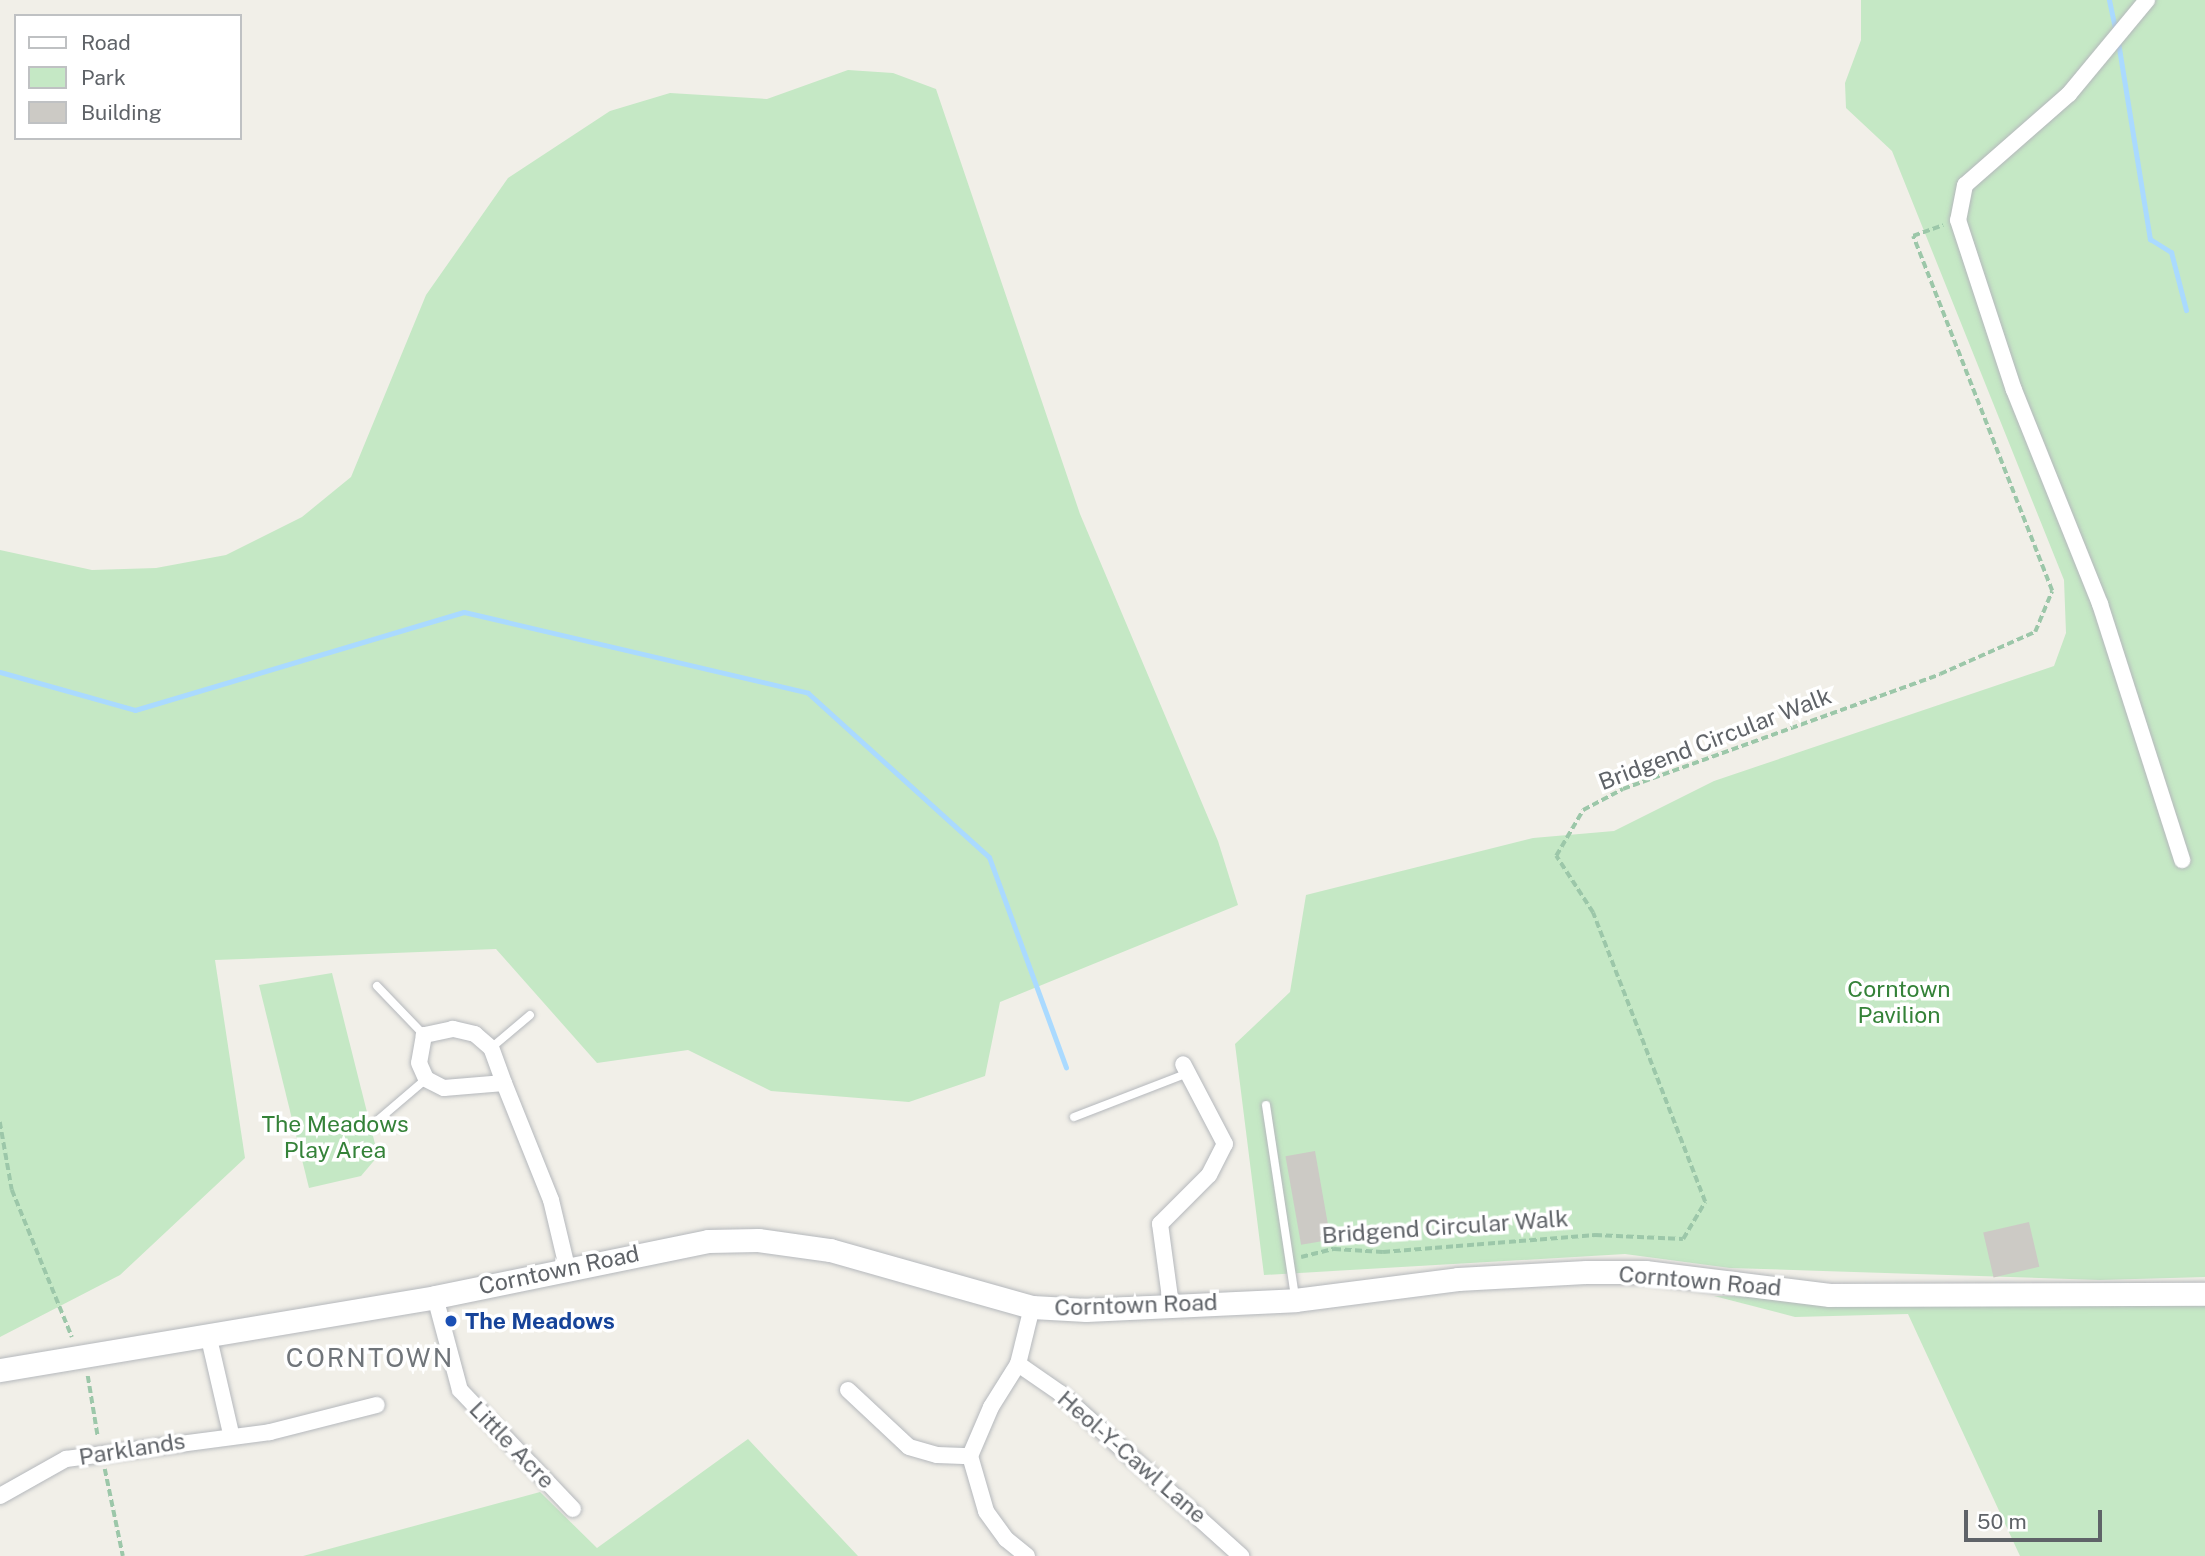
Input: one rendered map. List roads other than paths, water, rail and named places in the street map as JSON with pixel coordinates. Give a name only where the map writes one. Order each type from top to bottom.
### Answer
[{"type":"main road","name":"Corntown Road","points":[[0,1370],[79,1354],[435,1297],[686,1244],[758,1240],[830,1250],[1032,1307],[1295,1300],[1458,1279],[1586,1272],[1645,1272],[1830,1294],[2205,1294]]},
{"type":"street","points":[[2147,0],[2068,94],[1965,184],[1958,220],[2014,390],[2101,604],[2182,860]]},
{"type":"street","points":[[504,1083],[444,1088],[426,1079],[419,1063],[424,1035],[453,1029],[475,1034],[491,1048],[551,1200],[567,1267]]},
{"type":"street","points":[[1171,1305],[1160,1224],[1209,1175],[1225,1144],[1187,1068]]},
{"type":"street","name":"Little Acre","points":[[435,1297],[460,1390],[573,1509]]},
{"type":"street","points":[[1027,1556],[1006,1539],[986,1511],[970,1456],[991,1407],[1018,1364],[1032,1307]]},
{"type":"street","points":[[208,1334],[231,1434]]},
{"type":"street","name":"Heol-Y-Cawl Lane","points":[[1018,1364],[1060,1393],[1241,1556]]},
{"type":"street","points":[[848,1390],[909,1447],[937,1455],[970,1456]]},
{"type":"street","name":"Parklands","points":[[0,1496],[66,1459],[231,1434],[270,1432],[377,1405]]},
{"type":"lane","points":[[377,986],[424,1035]]},
{"type":"lane","points":[[491,1048],[530,1016]]},
{"type":"lane","points":[[1074,1117],[1187,1068]]},
{"type":"lane","points":[[378,1120],[426,1079]]},
{"type":"lane","points":[[1266,1105],[1295,1300]]},
{"type":"waterway","points":[[2109,0],[2116,33]]},
{"type":"waterway","points":[[2118,42],[2150,239],[2171,252],[2186,310]]},
{"type":"waterway","points":[[0,672],[135,710],[464,612],[808,693],[989,857],[1066,1067]]},
{"type":"place","name":"The Meadows","points":[[451,1321]]},
{"type":"district","name":"CORNTOWN","points":[[370,1358]]},
{"type":"park label","name":"Corntown Pavilion","points":[[1899,1002]]},
{"type":"park label","name":"The Meadows Play Area","points":[[335,1137]]}]
